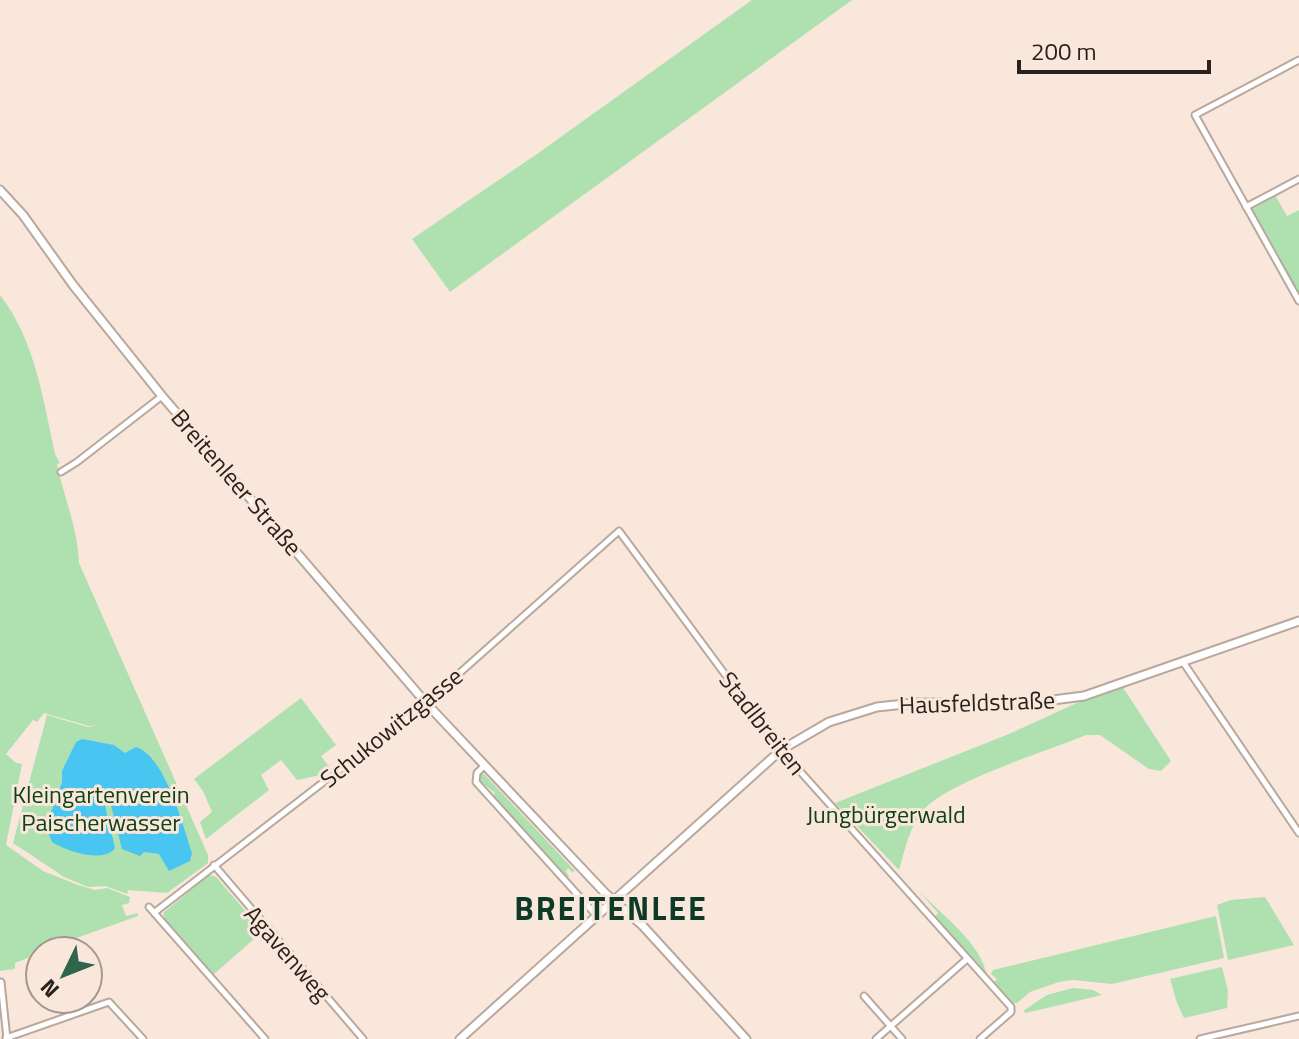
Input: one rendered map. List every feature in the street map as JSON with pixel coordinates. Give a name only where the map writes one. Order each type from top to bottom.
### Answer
[{"type":"main road","name":"Breitenleer Straße","points":[[0,190],[23,215],[73,285],[162,396],[426,703],[614,901],[642,925],[746,1039]]},
{"type":"main road","name":"Hausfeldstraße","points":[[460,1039],[781,750],[829,722],[877,707],[914,703],[1057,701],[1084,696],[1299,621]]},
{"type":"street","points":[[1299,60],[1195,115],[1299,301]]},
{"type":"street","points":[[1246,207],[1299,179]]},
{"type":"street","points":[[61,472],[162,396]]},
{"type":"street","name":"Schukowitzgasse","points":[[155,912],[426,703],[619,531]]},
{"type":"street","name":"Stadlbreiten","points":[[619,531],[781,750],[1011,1007],[1011,1012],[980,1039]]},
{"type":"street","points":[[1183,662],[1299,833]]},
{"type":"street","points":[[484,766],[477,773],[476,782],[597,916]]},
{"type":"street","name":"Agavenweg","points":[[214,865],[363,1039]]},
{"type":"street","points":[[149,907],[265,1039]]},
{"type":"street","points":[[876,1039],[967,959]]},
{"type":"street","points":[[1,982],[6,1038],[109,1002],[143,1039]]},
{"type":"street","points":[[864,996],[902,1039]]},
{"type":"street","points":[[1200,1039],[1299,1016]]},
{"type":"green space","points":[[752,0],[852,0],[450,292],[412,239]]},
{"type":"green space","points":[[1275,195],[1287,216],[1299,210],[1299,295],[1250,208]]},
{"type":"green space","name":"Kleingartenverein Paischerwasser","points":[[0,295],[22,331],[42,391],[55,454],[60,463],[57,464],[79,563],[208,855],[208,863],[167,893],[128,890],[127,894],[105,886],[88,887],[64,877],[13,843],[47,715],[88,727],[99,725],[89,726],[44,713],[37,722],[33,720],[6,754],[22,764],[6,845],[43,871],[78,885],[95,890],[107,888],[130,897],[129,903],[122,905],[126,916],[138,913],[138,916],[85,935],[24,935],[24,959],[15,963],[15,969],[0,971]]},
{"type":"green space","name":"Jungbürgerwald","points":[[1122,686],[1171,761],[1161,771],[1149,769],[1100,735],[1086,735],[973,779],[933,801],[914,825],[899,870],[835,803],[1009,734],[1090,697]]},
{"type":"green space","points":[[301,698],[336,745],[321,756],[331,769],[326,774],[297,780],[281,760],[261,775],[269,790],[206,839],[200,822],[212,812],[194,779]]},
{"type":"green space","points":[[484,774],[575,871],[568,868],[567,878],[493,796],[495,793],[480,781],[480,775]]},
{"type":"green space","points":[[209,875],[216,877],[263,931],[213,975],[166,922],[163,913]]},
{"type":"green space","points":[[919,891],[969,941],[984,964],[987,976],[935,917],[938,913]]},
{"type":"green space","points":[[1265,897],[1294,945],[1228,960],[1217,905],[1231,900]]},
{"type":"green space","points":[[1216,916],[1224,958],[1112,984],[1073,980],[1059,982],[1030,992],[1017,1003],[1013,1003],[994,982],[997,979],[991,974],[993,970]]},
{"type":"green space","points":[[1222,967],[1228,991],[1227,1008],[1184,1018],[1170,979]]},
{"type":"green space","points":[[1073,988],[1093,990],[1102,995],[1026,1013],[1023,1011],[1047,995]]},
{"type":"water","points":[[82,739],[114,745],[125,753],[136,747],[156,764],[178,810],[192,853],[190,861],[169,871],[159,854],[144,852],[140,856],[122,849],[107,789],[102,793],[115,848],[110,853],[94,856],[52,842],[44,823],[62,782],[62,771],[76,742]]},
{"type":"district","name":"BREITENLEE","points":[[611,908]]}]
